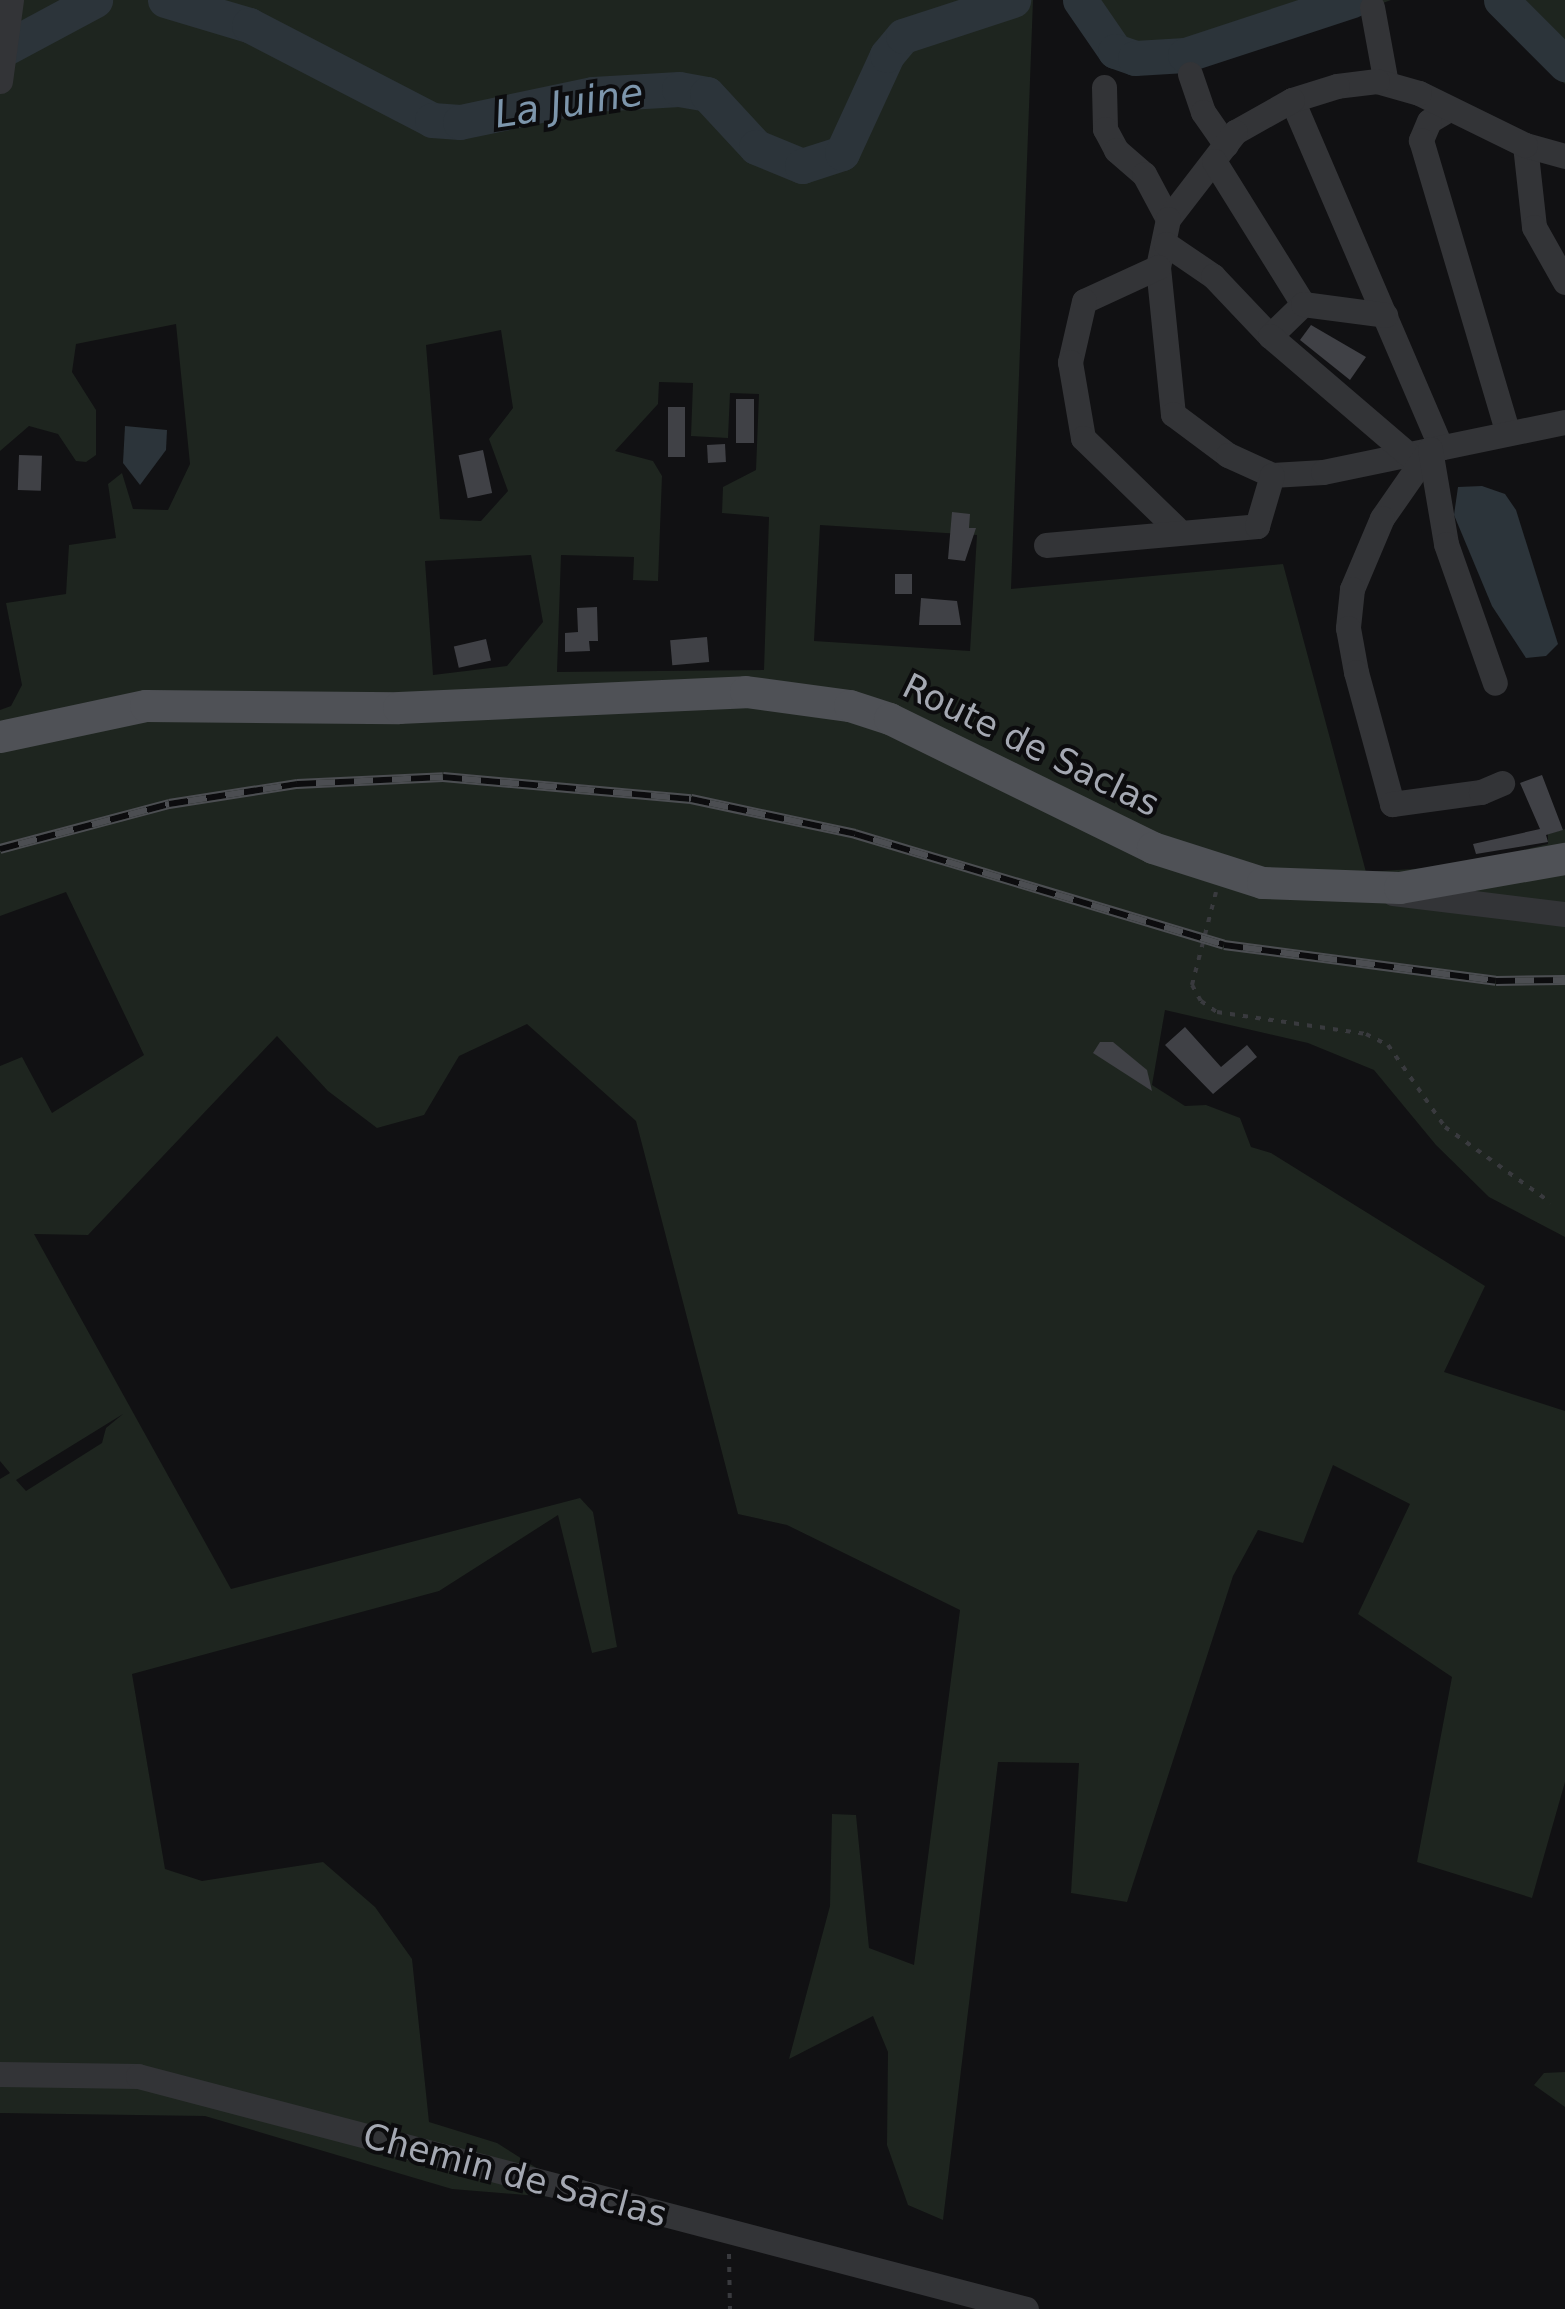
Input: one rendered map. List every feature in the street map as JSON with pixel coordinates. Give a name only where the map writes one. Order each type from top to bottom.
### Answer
[{"type":"main road","name":"Route de Saclas","points":[[0,737],[146,706],[235,710],[511,705],[695,690],[801,697],[850,706],[920,732],[1153,848],[1221,872],[1321,890],[1373,890],[1556,860]]},
{"type":"main road","name":"Route de Saclas","points":[[0,760],[235,710]]},
{"type":"street","points":[[1372,7],[1386,83]]},
{"type":"street","points":[[1,74],[10,9]]},
{"type":"street","points":[[1190,74],[1220,154],[1303,304]]},
{"type":"street","points":[[1176,528],[1084,438],[1070,362],[1084,301],[1164,243],[1235,132],[1292,100],[1338,86],[1386,83],[1525,145],[1565,156]]},
{"type":"street","points":[[1104,87],[1105,128],[1116,150],[1144,174],[1164,243],[1173,414],[1228,455],[1272,475],[1565,422]]},
{"type":"street","points":[[1292,100],[1385,315],[1427,450],[1446,544],[1495,684]]},
{"type":"street","points":[[1449,109],[1428,120],[1421,140],[1507,430]]},
{"type":"street","points":[[1525,145],[1534,226],[1565,282]]},
{"type":"street","points":[[1164,243],[1214,276],[1270,336],[1427,450]]},
{"type":"street","points":[[1303,304],[1385,315]]},
{"type":"street","points":[[1270,336],[1303,304]]},
{"type":"street","points":[[1427,450],[1382,518],[1352,589],[1348,628],[1356,672],[1392,804],[1481,792],[1502,782]]},
{"type":"street","points":[[1046,544],[1176,528],[1257,526],[1272,475]]},
{"type":"street","points":[[1373,890],[1478,909],[1565,914]]},
{"type":"street","name":"Chemin de Saclas","points":[[0,2074],[138,2076],[1026,2309]]},
{"type":"path","points":[[1221,872],[1192,984],[1201,1000],[1217,1012],[1366,1034],[1388,1045],[1446,1126],[1552,1203]]},
{"type":"path","points":[[728,2231],[730,2309]]},
{"type":"shaded area","points":[[0,0],[1033,0],[1011,589],[1283,564],[1366,872],[1458,866],[1548,844],[1548,834],[1565,829],[1565,1237],[1489,1197],[1436,1145],[1374,1070],[1308,1043],[1165,1010],[1152,1085],[1185,1106],[1206,1105],[1240,1118],[1251,1147],[1271,1153],[1485,1286],[1444,1372],[1565,1411],[1565,1782],[1532,1898],[1417,1862],[1452,1677],[1358,1614],[1410,1504],[1333,1465],[1303,1543],[1258,1530],[1233,1576],[1127,1902],[1071,1893],[1079,1763],[998,1762],[943,2220],[908,2205],[887,2145],[888,2052],[873,2016],[789,2059],[830,1906],[832,1814],[856,1815],[869,1948],[914,1965],[960,1610],[787,1525],[738,1514],[636,1121],[527,1024],[459,1056],[424,1115],[377,1128],[328,1091],[277,1036],[88,1235],[34,1234],[231,1589],[580,1498],[593,1512],[617,1647],[592,1653],[558,1515],[439,1591],[132,1674],[165,1869],[202,1881],[323,1862],[375,1907],[412,1959],[429,2122],[497,2143],[587,2200],[452,2189],[205,2116],[0,2113],[0,1479],[10,1473],[0,1461],[0,1066],[22,1057],[52,1113],[144,1055],[66,892],[0,916],[0,710],[11,706],[22,685],[6,603],[66,594],[69,545],[116,538],[108,484],[122,473],[133,509],[168,510],[190,464],[176,324],[76,344],[72,372],[96,410],[96,455],[86,462],[76,461],[58,434],[29,426],[0,451]],"holes":[[[501,330],[513,408],[489,439],[508,491],[481,521],[440,519],[426,345]],[[659,382],[693,383],[691,436],[728,438],[730,393],[759,394],[756,470],[723,487],[722,513],[769,517],[764,670],[557,672],[561,555],[634,557],[633,580],[658,581],[662,476],[653,461],[615,451],[658,404]],[[820,525],[977,535],[970,651],[814,641]],[[531,555],[543,622],[507,666],[433,675],[425,561]],[[123,1414],[106,1428],[102,1443],[26,1491],[16,1480]]]},
{"type":"shaded area","points":[[1079,0],[1391,0],[1269,45],[1263,33],[1176,57],[1137,59],[1116,52]]},
{"type":"shaded area","points":[[1485,0],[1565,0],[1565,84],[1519,41]]},
{"type":"shaded area","points":[[125,426],[167,430],[166,450],[140,485],[123,463]]},
{"type":"shaded area","points":[[1482,486],[1505,494],[1516,510],[1558,644],[1546,656],[1526,658],[1492,606],[1454,515],[1458,487]]},
{"type":"shaded area","points":[[1565,2072],[1565,2107],[1534,2085],[1544,2073]]},
{"type":"building","points":[[1311,325],[1366,357],[1350,380],[1300,340]]},
{"type":"building","points":[[736,399],[754,399],[754,443],[736,443]]},
{"type":"building","points":[[668,407],[685,407],[685,457],[668,457]]},
{"type":"building","points":[[725,444],[726,462],[708,463],[707,445]]},
{"type":"building","points":[[483,450],[492,493],[468,498],[459,455]]},
{"type":"building","points":[[19,455],[42,456],[41,491],[18,490]]},
{"type":"building","points":[[952,512],[970,514],[969,528],[976,528],[965,561],[948,559]]},
{"type":"building","points":[[895,574],[912,574],[912,594],[895,594]]},
{"type":"building","points":[[921,598],[957,601],[961,625],[919,625]]},
{"type":"building","points":[[597,607],[598,641],[589,641],[590,651],[565,652],[565,633],[578,632],[577,608]]},
{"type":"building","points":[[707,637],[709,662],[672,665],[670,640]]},
{"type":"building","points":[[486,639],[491,660],[459,668],[454,646]]},
{"type":"building","points":[[1542,775],[1563,830],[1546,835],[1548,842],[1476,854],[1473,844],[1540,829],[1520,783]]},
{"type":"building","points":[[1185,1027],[1221,1067],[1247,1045],[1257,1057],[1213,1094],[1165,1045]]},
{"type":"building","points":[[1100,1042],[1113,1042],[1147,1070],[1152,1091],[1093,1053]]},
{"type":"waterway","name":"La Juine","points":[[0,51],[95,0]]},
{"type":"waterway","name":"La Juine","points":[[165,0],[249,25],[432,120],[460,122],[593,94],[679,89],[707,94],[756,147],[802,166],[842,153],[887,55],[903,36],[1013,0]]},
{"type":"waterway","name":"La Juine","points":[[1080,0],[1115,51],[1135,58],[1185,55],[1352,0]]},
{"type":"waterway","name":"La Juine","points":[[1501,0],[1565,64]]},
{"type":"railway","points":[[0,849],[169,804],[297,784],[443,777],[691,799],[855,834],[1224,945],[1496,981],[1565,980]]}]
